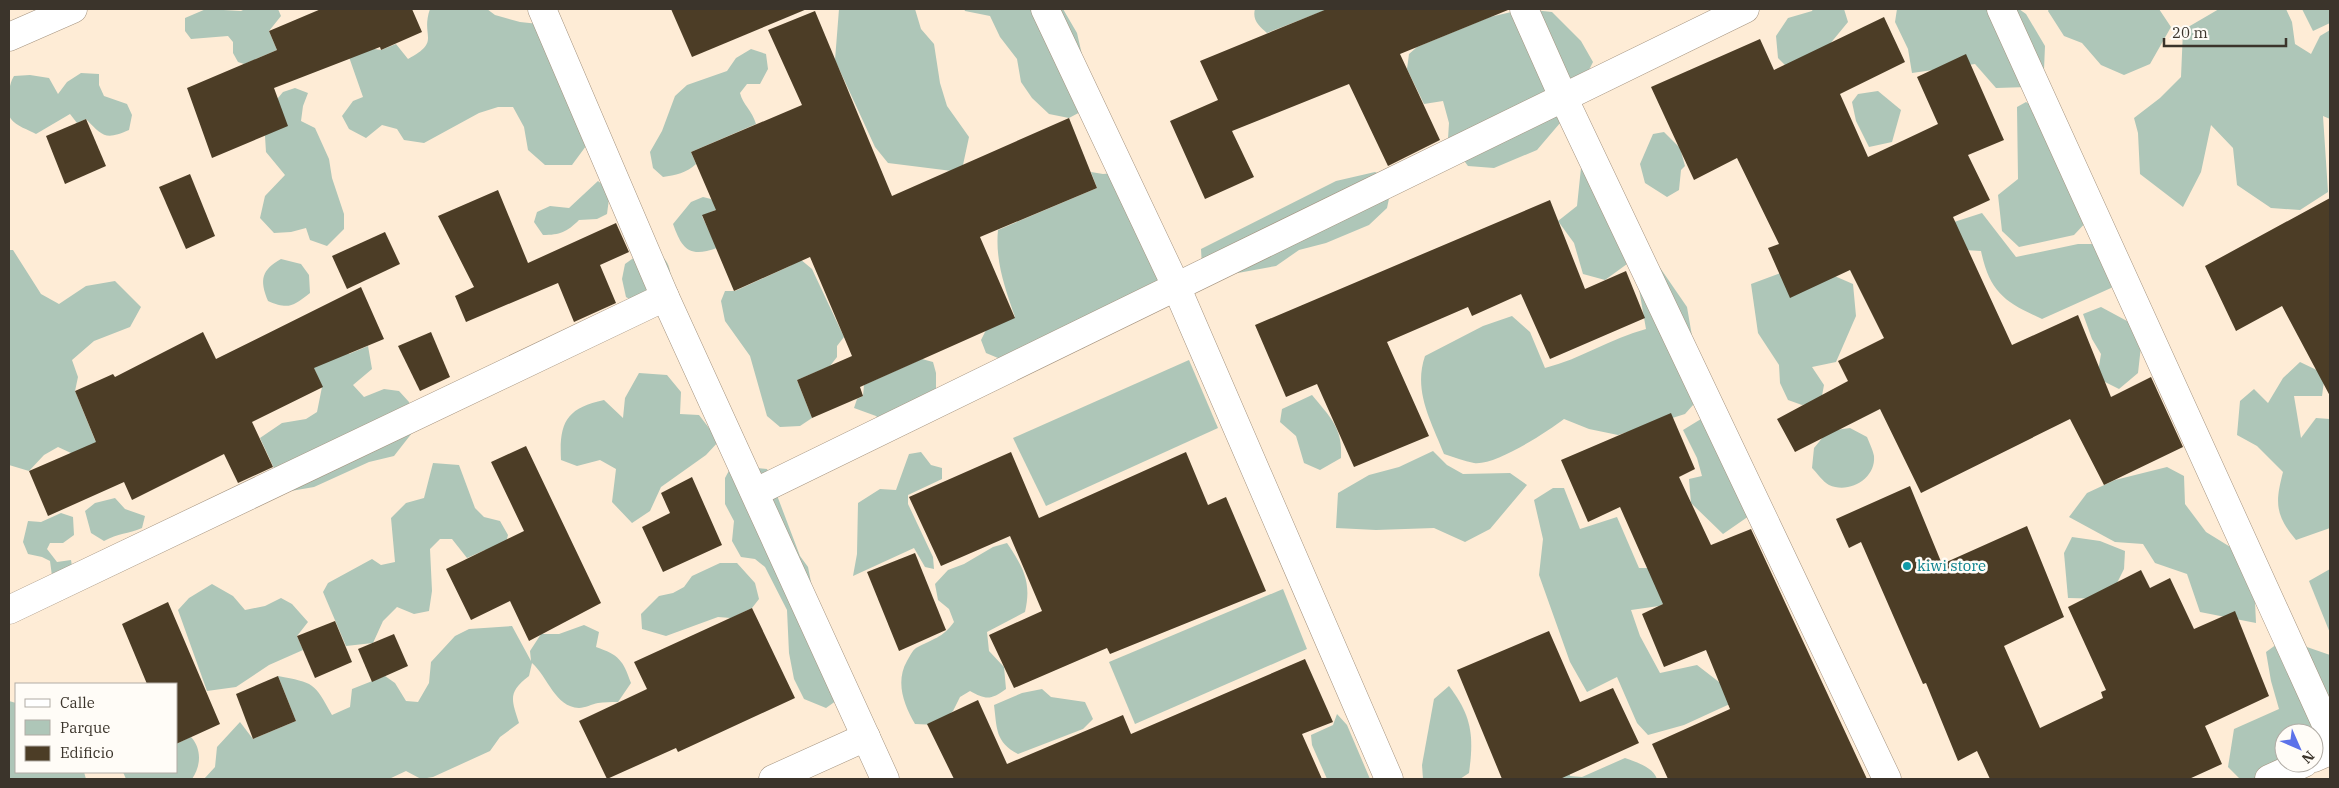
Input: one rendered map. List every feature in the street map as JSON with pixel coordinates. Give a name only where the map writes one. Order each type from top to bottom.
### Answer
[{"type":"street","points":[[9,37],[73,9]]},
{"type":"street","points":[[542,9],[665,297],[886,779]]},
{"type":"street","points":[[1045,9],[1176,286],[1389,779]]},
{"type":"street","points":[[1524,9],[1564,99],[1887,779]]},
{"type":"street","points":[[756,492],[1745,9]]},
{"type":"street","points":[[2001,9],[2330,732]]},
{"type":"street","points":[[9,610],[665,297]]},
{"type":"street","points":[[772,779],[866,736]]},
{"type":"street","points":[[2268,779],[2282,773]]},
{"type":"green space","points":[[206,9],[241,11],[245,9],[278,9],[281,16],[269,31],[277,50],[244,64],[238,62],[233,53],[233,42],[228,36],[191,39],[185,31],[185,18]]},
{"type":"green space","points":[[430,9],[487,9],[495,15],[520,22],[548,25],[586,146],[572,165],[545,165],[528,150],[524,127],[513,107],[498,107],[479,113],[424,143],[404,140],[397,129],[382,125],[366,138],[349,129],[342,116],[353,101],[363,97],[349,57],[368,48],[381,50],[396,44],[408,59],[424,48],[427,43]]},
{"type":"green space","points":[[839,9],[915,9],[921,29],[934,44],[940,83],[947,106],[969,137],[963,165],[952,171],[888,163],[875,147],[835,60]]},
{"type":"green space","points":[[964,9],[1063,9],[1077,33],[1083,59],[1086,109],[1069,118],[1049,114],[1032,98],[1021,82],[1017,59],[1000,37],[990,16],[965,11]]},
{"type":"green space","points":[[1255,9],[1362,9],[1366,18],[1338,29],[1323,11],[1267,33],[1255,20]]},
{"type":"green space","points":[[1524,9],[1552,12],[1581,41],[1593,62],[1566,116],[1537,150],[1494,168],[1468,166],[1448,139],[1449,123],[1443,101],[1424,104],[1407,69],[1409,54],[1417,47],[1490,17]]},
{"type":"green space","points":[[1813,9],[1844,9],[1848,22],[1820,56],[1789,69],[1778,58],[1776,36],[1788,18],[1812,11]]},
{"type":"green space","points":[[1897,9],[2019,9],[2026,14],[2045,46],[2044,70],[2028,87],[1996,88],[1975,64],[1912,73],[1908,49],[1895,22]]},
{"type":"green space","points":[[2049,9],[2159,9],[2171,27],[2150,64],[2124,75],[2101,65],[2082,43],[2064,36],[2048,11]]},
{"type":"green space","points":[[2219,9],[2286,9],[2292,22],[2295,44],[2311,54],[2320,36],[2330,30],[2330,119],[2323,116],[2328,192],[2300,210],[2271,208],[2237,185],[2233,148],[2211,125],[2201,172],[2183,207],[2140,174],[2138,133],[2134,118],[2160,98],[2181,77],[2183,30]]},
{"type":"green space","points":[[2302,9],[2330,9],[2330,23],[2313,31]]},
{"type":"green space","points":[[751,49],[766,54],[768,69],[760,84],[747,84],[740,93],[756,124],[691,152],[696,164],[685,172],[663,177],[653,168],[650,152],[662,131],[675,96],[687,85],[727,71],[736,58]]},
{"type":"green space","points":[[81,73],[99,74],[99,85],[104,96],[127,104],[132,115],[129,130],[115,135],[105,135],[86,119],[77,123],[70,114],[36,134],[19,126],[11,119],[8,110],[8,98],[14,76],[30,75],[49,78],[58,94],[67,82]]},
{"type":"green space","points":[[295,88],[308,93],[303,106],[301,121],[315,128],[329,159],[332,178],[344,214],[344,229],[327,246],[310,240],[306,228],[291,232],[274,233],[260,218],[265,196],[285,175],[266,152],[265,136],[278,98],[283,92]]},
{"type":"green space","points":[[1878,91],[1901,110],[1892,142],[1869,147],[1856,121],[1852,102],[1858,94]]},
{"type":"green space","points":[[2026,102],[2055,122],[2089,219],[2074,235],[2019,247],[2002,231],[1998,195],[2018,179],[2017,107]]},
{"type":"green space","points":[[1664,132],[1680,148],[1685,166],[1681,170],[1679,190],[1667,197],[1645,183],[1640,164],[1653,134]]},
{"type":"green space","points":[[1608,166],[1638,256],[1605,280],[1583,274],[1574,243],[1558,221],[1577,206],[1581,168]]},
{"type":"green space","points":[[1091,172],[1103,174],[1116,173],[1160,281],[1144,311],[1123,328],[1101,333],[1084,348],[1069,352],[998,358],[986,353],[981,340],[986,330],[1015,317],[999,264],[998,230],[1097,188]]},
{"type":"green space","points":[[1375,172],[1393,180],[1387,208],[1369,225],[1326,243],[1299,250],[1276,266],[1216,277],[1202,267],[1201,249],[1336,181]]},
{"type":"green space","points":[[598,181],[610,191],[607,214],[597,219],[579,220],[567,230],[559,233],[543,235],[534,222],[537,212],[550,206],[569,208]]},
{"type":"green space","points":[[703,197],[711,199],[720,208],[702,216],[717,248],[700,252],[688,249],[683,245],[673,224],[691,202]]},
{"type":"green space","points":[[1982,213],[2016,257],[2078,244],[2105,244],[2126,273],[2111,288],[2042,319],[2018,307],[2001,294],[1989,277],[1981,251],[1964,250],[1951,223]]},
{"type":"green space","points":[[653,249],[667,263],[671,283],[634,302],[626,297],[622,279],[625,264],[639,254]]},
{"type":"green space","points":[[9,250],[13,250],[41,294],[59,304],[86,286],[115,281],[141,307],[130,327],[94,341],[72,360],[78,377],[75,391],[95,440],[113,457],[83,463],[71,453],[58,447],[44,455],[29,471],[9,465]]},
{"type":"green space","points":[[281,259],[301,264],[309,275],[310,293],[295,304],[286,306],[268,301],[263,281],[266,271]]},
{"type":"green space","points":[[800,259],[812,269],[844,337],[837,346],[837,357],[830,366],[797,380],[812,418],[800,426],[780,427],[767,416],[750,356],[725,321],[721,301],[725,291],[735,291],[790,266]]},
{"type":"green space","points":[[1654,259],[1687,307],[1692,336],[1704,362],[1701,396],[1685,414],[1618,435],[1589,429],[1564,419],[1546,432],[1507,454],[1483,463],[1474,463],[1444,454],[1429,418],[1422,394],[1421,381],[1425,356],[1483,326],[1512,316],[1530,332],[1545,368],[1646,329],[1639,289]]},
{"type":"green space","points":[[1794,268],[1816,268],[1853,284],[1856,316],[1836,362],[1812,367],[1824,385],[1821,401],[1802,405],[1788,400],[1780,383],[1779,365],[1758,333],[1751,284]]},
{"type":"green space","points":[[2101,307],[2127,321],[2142,337],[2138,373],[2119,389],[2097,378],[2101,354],[2092,339],[2083,314]]},
{"type":"green space","points":[[331,315],[349,354],[368,346],[372,369],[353,385],[364,397],[384,389],[399,391],[409,402],[419,424],[394,456],[369,462],[314,487],[285,492],[260,438],[282,423],[306,419],[317,412],[322,387],[303,343]]},
{"type":"green space","points":[[922,359],[933,362],[936,373],[936,394],[893,435],[876,416],[854,408],[857,399],[863,396],[864,385]]},
{"type":"green space","points":[[1189,360],[1218,428],[1046,506],[1013,438]]},
{"type":"green space","points":[[2300,362],[2325,374],[2322,396],[2294,396],[2301,438],[2316,418],[2330,419],[2330,528],[2296,540],[2284,523],[2279,508],[2279,492],[2283,472],[2257,446],[2237,435],[2240,401],[2254,389],[2268,403],[2283,378]]},
{"type":"green space","points":[[639,373],[667,375],[681,392],[680,414],[699,415],[719,441],[706,455],[661,487],[650,511],[632,523],[612,502],[616,469],[600,460],[577,466],[561,460],[561,447],[564,427],[568,419],[573,413],[591,403],[604,400],[623,418],[625,398]]},
{"type":"green space","points":[[1312,395],[1334,424],[1340,439],[1341,448],[1341,458],[1320,470],[1304,463],[1296,436],[1280,422],[1282,409]]},
{"type":"green space","points":[[1701,419],[1719,433],[1749,516],[1723,534],[1691,503],[1689,479],[1702,476],[1697,458],[1683,430]]},
{"type":"green space","points":[[1850,428],[1867,437],[1874,456],[1871,472],[1866,478],[1853,486],[1845,488],[1829,485],[1812,468],[1814,448],[1828,431]]},
{"type":"green space","points":[[1433,451],[1447,465],[1463,474],[1510,473],[1527,485],[1490,529],[1465,542],[1434,528],[1376,530],[1336,528],[1338,493],[1369,475],[1399,467]]},
{"type":"green space","points":[[921,452],[931,465],[942,468],[942,479],[908,495],[908,504],[933,557],[934,569],[925,567],[914,548],[853,576],[857,554],[858,503],[880,489],[896,490],[909,454]]},
{"type":"green space","points":[[433,463],[459,465],[475,508],[484,517],[500,521],[508,535],[504,551],[485,550],[467,558],[452,539],[440,539],[430,549],[432,591],[429,611],[414,614],[397,607],[383,621],[373,643],[346,646],[323,592],[328,583],[372,559],[381,565],[395,562],[391,518],[406,503],[424,498]]},
{"type":"green space","points":[[732,465],[767,469],[800,556],[808,567],[812,587],[846,660],[847,693],[826,708],[804,699],[794,679],[789,653],[787,610],[765,567],[755,559],[741,557],[732,541],[734,521],[725,504],[725,478]]},
{"type":"green space","points":[[2167,467],[2184,476],[2185,504],[2206,532],[2253,561],[2256,623],[2200,612],[2187,574],[2155,563],[2143,544],[2115,542],[2069,517],[2087,493],[2115,480]]},
{"type":"green space","points":[[1553,488],[1564,488],[1580,529],[1617,517],[1639,568],[1659,568],[1691,589],[1659,606],[1631,610],[1640,636],[1660,673],[1697,665],[1719,682],[1733,681],[1732,703],[1684,725],[1648,735],[1637,723],[1617,677],[1587,692],[1570,662],[1539,575],[1543,539],[1534,500]]},
{"type":"green space","points":[[115,498],[125,509],[145,516],[142,528],[104,541],[91,533],[85,511],[95,503]]},
{"type":"green space","points":[[61,513],[73,517],[74,535],[63,543],[50,543],[47,549],[57,562],[71,560],[73,572],[52,576],[50,561],[28,554],[23,542],[28,521],[41,522]]},
{"type":"green space","points":[[2072,537],[2100,541],[2125,551],[2124,569],[2109,599],[2068,598],[2064,553]]},
{"type":"green space","points":[[1007,543],[1025,575],[1027,601],[1025,612],[987,632],[989,651],[1004,667],[1006,689],[988,698],[970,691],[960,697],[953,711],[938,725],[915,724],[907,709],[902,693],[903,669],[916,648],[941,635],[954,622],[949,609],[938,600],[935,584],[948,570],[964,564],[993,547]]},
{"type":"green space","points":[[720,563],[737,563],[755,583],[759,599],[752,608],[731,618],[718,617],[666,636],[642,629],[641,614],[659,596],[673,593],[684,587],[692,576]]},
{"type":"green space","points":[[2330,569],[2330,633],[2309,581]]},
{"type":"green space","points":[[212,584],[233,596],[245,610],[265,606],[281,598],[292,604],[308,622],[297,636],[303,650],[269,665],[236,687],[207,691],[178,610],[189,598]]},
{"type":"green space","points":[[1283,589],[1307,649],[1135,724],[1109,662]]},
{"type":"green space","points":[[584,625],[599,632],[596,647],[619,659],[625,669],[631,683],[618,702],[598,703],[581,708],[564,703],[532,663],[529,676],[517,687],[513,696],[514,708],[519,723],[500,737],[490,751],[433,777],[421,779],[406,771],[389,779],[204,779],[215,767],[217,747],[240,722],[253,739],[296,721],[278,676],[299,680],[312,686],[321,696],[332,715],[350,707],[352,689],[385,676],[395,683],[406,701],[418,702],[429,683],[431,662],[455,636],[469,629],[512,626],[531,661],[530,651],[541,634],[559,634]]},
{"type":"green space","points":[[2284,639],[2330,655],[2330,764],[2324,767],[2324,723],[2274,723],[2274,773],[2310,773],[2297,779],[2240,779],[2228,767],[2234,729],[2279,709],[2271,681],[2266,652]]},
{"type":"green space","points":[[1449,686],[1463,707],[1470,727],[1469,773],[1460,779],[1423,779],[1422,765],[1434,699]]},
{"type":"green space","points":[[1042,689],[1051,697],[1085,702],[1093,719],[1083,729],[1018,754],[1005,745],[1001,739],[994,705],[1022,693]]},
{"type":"green space","points":[[9,701],[15,703],[15,773],[84,773],[86,779],[9,779]]},
{"type":"green space","points":[[1337,714],[1347,725],[1370,779],[1327,779],[1312,745],[1311,735],[1333,725]]},
{"type":"green space","points":[[191,737],[199,752],[199,763],[192,779],[126,779],[123,773],[178,773],[178,743]]},
{"type":"green space","points":[[1566,745],[1570,776],[1582,777],[1625,758],[1648,768],[1657,779],[1529,779],[1528,777]]},
{"type":"building","points":[[321,9],[412,9],[422,32],[381,50],[380,47],[274,88],[288,126],[212,158],[187,88],[277,50],[269,31]]},
{"type":"building","points":[[671,9],[807,9],[692,57]]},
{"type":"building","points":[[1327,9],[1508,10],[1400,54],[1440,140],[1388,166],[1349,84],[1232,131],[1254,177],[1205,199],[1170,121],[1218,100],[1200,61]]},
{"type":"building","points":[[815,11],[892,196],[1069,118],[1097,188],[980,237],[1015,318],[860,387],[863,396],[812,418],[797,380],[852,356],[810,257],[734,291],[702,215],[716,210],[691,152],[802,105],[768,30]]},
{"type":"building","points":[[1884,17],[1905,62],[1840,94],[1868,157],[1938,124],[1917,77],[1966,54],[2004,140],[1968,155],[1990,200],[1953,217],[2012,345],[2078,315],[2111,397],[2151,377],[2183,447],[2104,485],[2070,419],[1921,493],[1880,409],[1795,452],[1777,419],[1848,381],[1838,361],[1884,338],[1850,270],[1790,298],[1768,248],[1779,244],[1737,158],[1694,180],[1651,87],[1760,39],[1774,70]]},
{"type":"building","points":[[86,119],[106,166],[65,184],[46,136]]},
{"type":"building","points":[[190,174],[215,236],[186,249],[159,187]]},
{"type":"building","points":[[498,190],[528,263],[616,223],[629,252],[600,265],[616,303],[574,322],[558,283],[466,322],[455,296],[474,287],[438,216]]},
{"type":"building","points":[[2330,198],[2330,396],[2282,306],[2236,331],[2205,266]]},
{"type":"building","points":[[1550,200],[1585,289],[1626,271],[1645,318],[1550,359],[1521,294],[1472,316],[1468,307],[1387,342],[1429,436],[1354,467],[1317,384],[1286,397],[1255,325]]},
{"type":"building","points":[[385,232],[400,264],[347,289],[332,256]]},
{"type":"building","points":[[361,287],[384,339],[314,368],[323,387],[252,422],[273,467],[238,483],[224,454],[132,500],[124,482],[48,516],[29,471],[96,442],[75,391],[113,374],[115,377],[203,332],[216,359]]},
{"type":"building","points":[[431,332],[450,377],[420,391],[398,346]]},
{"type":"building","points":[[1671,413],[1695,469],[1679,477],[1711,545],[1751,529],[1867,779],[1668,779],[1652,744],[1730,709],[1706,650],[1664,667],[1642,614],[1663,604],[1620,507],[1588,522],[1561,460]]},
{"type":"building","points":[[526,446],[601,603],[529,641],[510,601],[471,620],[446,569],[524,531],[491,462]]},
{"type":"building","points":[[1011,452],[1039,518],[1186,452],[1208,505],[1226,497],[1266,591],[1110,654],[1107,648],[1014,688],[989,635],[1042,611],[1010,536],[941,566],[909,497]]},
{"type":"building","points":[[692,477],[722,545],[663,572],[642,527],[670,513],[661,493]]},
{"type":"building","points":[[1910,486],[1942,564],[2027,526],[2064,617],[2004,646],[2040,728],[2103,698],[2101,692],[2106,690],[2068,607],[2141,570],[2150,588],[2170,578],[2194,629],[2235,611],[2269,696],[2205,726],[2222,764],[2189,779],[1990,779],[1977,751],[1958,761],[1926,683],[1923,684],[1861,542],[1849,548],[1836,519]]},
{"type":"building","points":[[915,553],[946,630],[899,651],[867,572]]},
{"type":"building","points":[[168,602],[220,724],[178,743],[178,683],[147,683],[122,624]]},
{"type":"building","points":[[752,608],[795,698],[678,752],[676,748],[607,779],[579,721],[647,689],[634,662]]},
{"type":"building","points":[[335,621],[352,662],[315,678],[297,636]]},
{"type":"building","points":[[1549,631],[1580,702],[1613,688],[1639,743],[1560,779],[1502,779],[1457,670]]},
{"type":"building","points":[[394,634],[408,666],[372,682],[358,649]]},
{"type":"building","points":[[1305,659],[1333,722],[1302,734],[1322,779],[954,779],[927,724],[978,700],[1007,764],[1123,715],[1131,734]]},
{"type":"building","points":[[278,676],[296,721],[253,739],[236,694]]},
{"type":"place","name":"kiwi store","points":[[1907,566]]}]
